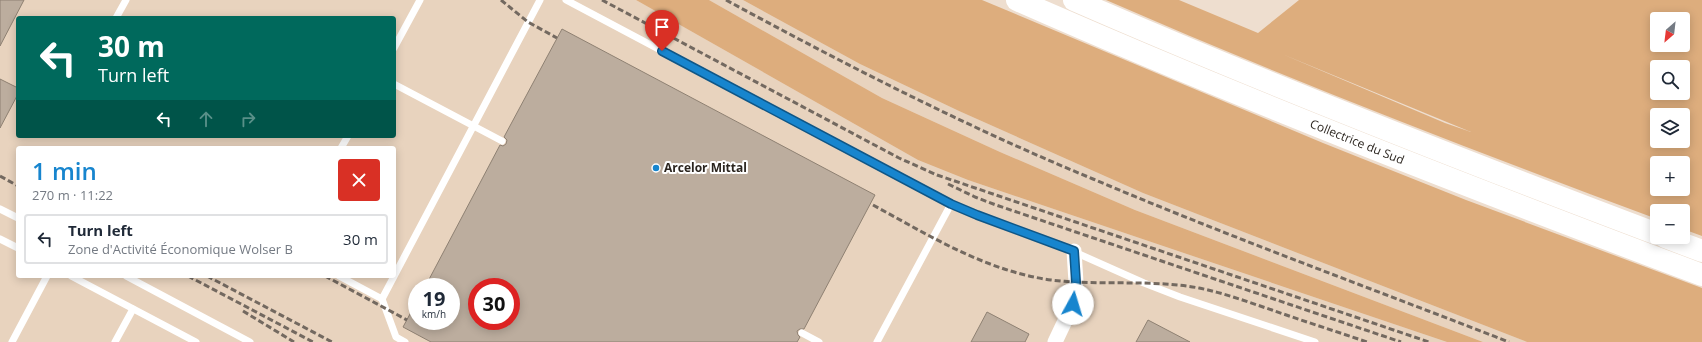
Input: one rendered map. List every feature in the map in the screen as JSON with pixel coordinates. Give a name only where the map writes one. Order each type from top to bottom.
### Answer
[{"type":"highway","name":"Collectrice du Sud","points":[[1017,0],[1102,38],[1320,128],[1506,201],[1702,275]]},
{"type":"highway","name":"Collectrice du Sud","points":[[1074,0],[1314,100],[1520,183],[1650,231]]},
{"type":"highway","points":[[1684,244],[1702,251]]},
{"type":"street","points":[[1055,342],[1073,304],[1076,282],[1074,251]]},
{"type":"lane","points":[[117,16],[126,0]]},
{"type":"lane","points":[[396,44],[420,0]]},
{"type":"lane","points":[[396,272],[540,0]]},
{"type":"lane","points":[[566,0],[951,204],[1074,251],[1144,283],[1180,297],[1315,342]]},
{"type":"lane","points":[[396,85],[502,141]]},
{"type":"lane","points":[[878,342],[951,204]]},
{"type":"lane","points":[[0,209],[16,217]]},
{"type":"lane","points":[[0,238],[16,247]]},
{"type":"lane","points":[[12,342],[46,278]]},
{"type":"lane","points":[[75,278],[196,342]]},
{"type":"lane","points":[[130,278],[250,342]]},
{"type":"lane","points":[[343,278],[382,299],[396,337],[405,342]]},
{"type":"lane","points":[[382,299],[393,278]]},
{"type":"lane","points":[[115,342],[133,309]]},
{"type":"lane","points":[[802,333],[819,342]]},
{"type":"shaded area","points":[[0,0],[636,0],[918,160],[968,180],[1447,342],[0,342]]},
{"type":"shaded area","points":[[636,0],[709,0],[882,98],[1000,152],[1135,210],[1483,342],[1447,342],[968,180],[918,160]]},
{"type":"shaded area","points":[[709,0],[743,0],[860,64],[959,111],[1143,193],[1527,342],[1483,342],[1135,210],[1000,152],[882,98]]},
{"type":"shaded area","points":[[743,0],[982,0],[1323,143],[1466,200],[1702,288],[1702,342],[1527,342],[1143,193],[959,111],[860,64]]},
{"type":"shaded area","points":[[1106,0],[1179,0],[1258,33],[1299,0],[1702,0],[1702,236],[1690,232],[1690,204],[1650,204],[1650,216],[1518,167],[1242,58]],"holes":[[[1282,54],[1471,132],[1445,123]]]},
{"type":"building","points":[[0,0],[24,0],[0,46]]},
{"type":"building","name":"Arcelor Mittal","points":[[562,29],[875,195],[804,329],[797,331],[800,337],[797,342],[431,342],[409,330],[460,330],[460,278],[430,278],[500,145],[503,146],[506,144],[507,140],[504,137]]},
{"type":"building","points":[[0,79],[16,87],[16,98],[0,128]]},
{"type":"building","points":[[987,312],[1029,334],[1025,342],[971,342]]},
{"type":"building","name":"Arcelor Mittal","points":[[408,318],[408,330],[403,327]]},
{"type":"building","points":[[1148,320],[1190,342],[1136,342]]},
{"type":"railway","points":[[501,0],[528,22],[557,38]]},
{"type":"railway","points":[[602,0],[899,158],[937,175],[1429,342]]},
{"type":"railway","points":[[726,0],[816,48],[953,117],[1046,159],[1196,221],[1509,342]]},
{"type":"railway","points":[[0,176],[16,185]]},
{"type":"railway","points":[[948,184],[996,205],[1401,342]]},
{"type":"railway","points":[[873,205],[959,251],[1004,269],[1051,280],[1069,282],[1144,283],[1181,285],[1199,288],[1218,292],[1367,342]]},
{"type":"railway","points":[[192,278],[313,342]]},
{"type":"railway","points":[[211,278],[332,342]]},
{"type":"railway","points":[[329,278],[407,320]]},
{"type":"railway","points":[[243,311],[294,342]]},
{"type":"place","name":"Arcelor Mittal","points":[[656,168]]},
{"type":"route","points":[[662,51],[951,204],[1074,251],[1076,282],[1073,304]]}]
